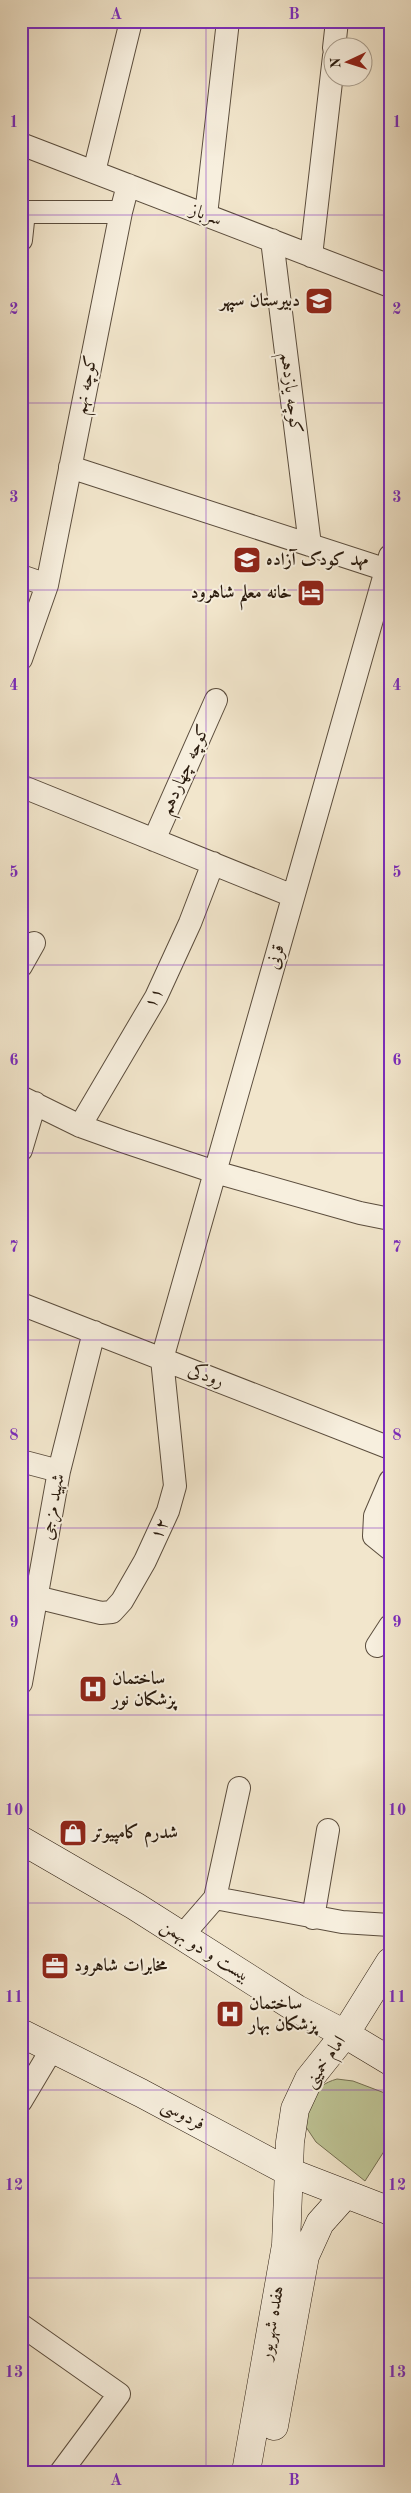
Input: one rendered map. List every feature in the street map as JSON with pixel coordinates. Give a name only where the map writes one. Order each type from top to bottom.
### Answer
[{"type":"main road","name":"بیست و دو بهمن","points":[[21,1840],[182,1936],[297,2009],[345,2034],[390,2061]]},
{"type":"main road","name":"امام خمینی","points":[[289,2172],[295,2109],[309,2079],[345,2034],[390,1962]]},
{"type":"main road","name":"فردوسی","points":[[21,2033],[141,2093],[289,2172],[345,2195]]},
{"type":"main road","name":"هفده شهریور","points":[[246,2472],[286,2245],[289,2172]]},
{"type":"main road","name":"هفده شهریور","points":[[265,2472],[305,2256],[320,2223],[345,2195]]},
{"type":"main road","points":[[345,2195],[390,2211]]},
{"type":"street","points":[[94,172],[131,21]]},
{"type":"street","points":[[206,215],[228,21]]},
{"type":"street","points":[[335,38],[337,21]]},
{"type":"street","points":[[311,256],[330,88]]},
{"type":"street","name":"سرباز","points":[[21,144],[390,286]]},
{"type":"street","name":"کوچه نهم","points":[[21,659],[47,585],[120,212],[128,186]]},
{"type":"street","points":[[21,240],[23,212],[120,212]]},
{"type":"street","name":"کوچه یازدهم","points":[[272,240],[310,545]]},
{"type":"street","points":[[70,467],[310,545],[388,566]]},
{"type":"street","name":"قرنی","points":[[162,1359],[388,566]]},
{"type":"street","points":[[21,576],[47,585]]},
{"type":"street","name":"کوچه چهاردهم","points":[[154,840],[216,700]]},
{"type":"street","points":[[21,786],[293,896]]},
{"type":"street","name":"۱۱","points":[[80,1126],[156,997],[190,923],[212,863]]},
{"type":"street","points":[[21,966],[34,943]]},
{"type":"street","points":[[21,1150],[28,1100],[80,1126],[215,1172],[360,1213],[390,1219]]},
{"type":"street","name":"رودکی","points":[[21,1304],[390,1448]]},
{"type":"street","name":"شهید مزجی","points":[[21,1683],[59,1471],[94,1332]]},
{"type":"street","name":"۱۲","points":[[36,1597],[101,1613],[112,1612],[122,1601],[145,1561],[168,1511],[175,1486],[162,1359]]},
{"type":"street","points":[[21,1461],[59,1471]]},
{"type":"street","points":[[390,1481],[376,1516],[374,1536],[390,1550]]},
{"type":"street","points":[[378,1646],[390,1626]]},
{"type":"street","points":[[182,1936],[215,1898],[239,1788]]},
{"type":"street","points":[[314,1918],[328,1830]]},
{"type":"street","points":[[215,1898],[314,1918],[390,1925]]},
{"type":"street","points":[[21,2101],[52,2048]]},
{"type":"street","points":[[21,2325],[119,2394],[61,2472]]},
{"type":"green space","points":[[337,2079],[353,2081],[390,2095],[390,2142],[365,2181],[316,2142],[304,2124],[310,2102],[317,2090]]},
{"type":"place","name":"دبیرستان سپهر","points":[[319,301]]},
{"type":"place","name":"مهد کودک آزاده","points":[[247,560]]},
{"type":"place","name":"خانه معلم شاهرود","points":[[311,593]]},
{"type":"place","name":"ساختمان پزشکان نور","points":[[93,1689]]},
{"type":"place","name":"شدرم کامپیوتر","points":[[73,1833]]},
{"type":"place","name":"مخابرات شاهرود","points":[[55,1966]]},
{"type":"place","name":"ساختمان پزشکان بهار","points":[[230,2014]]}]
